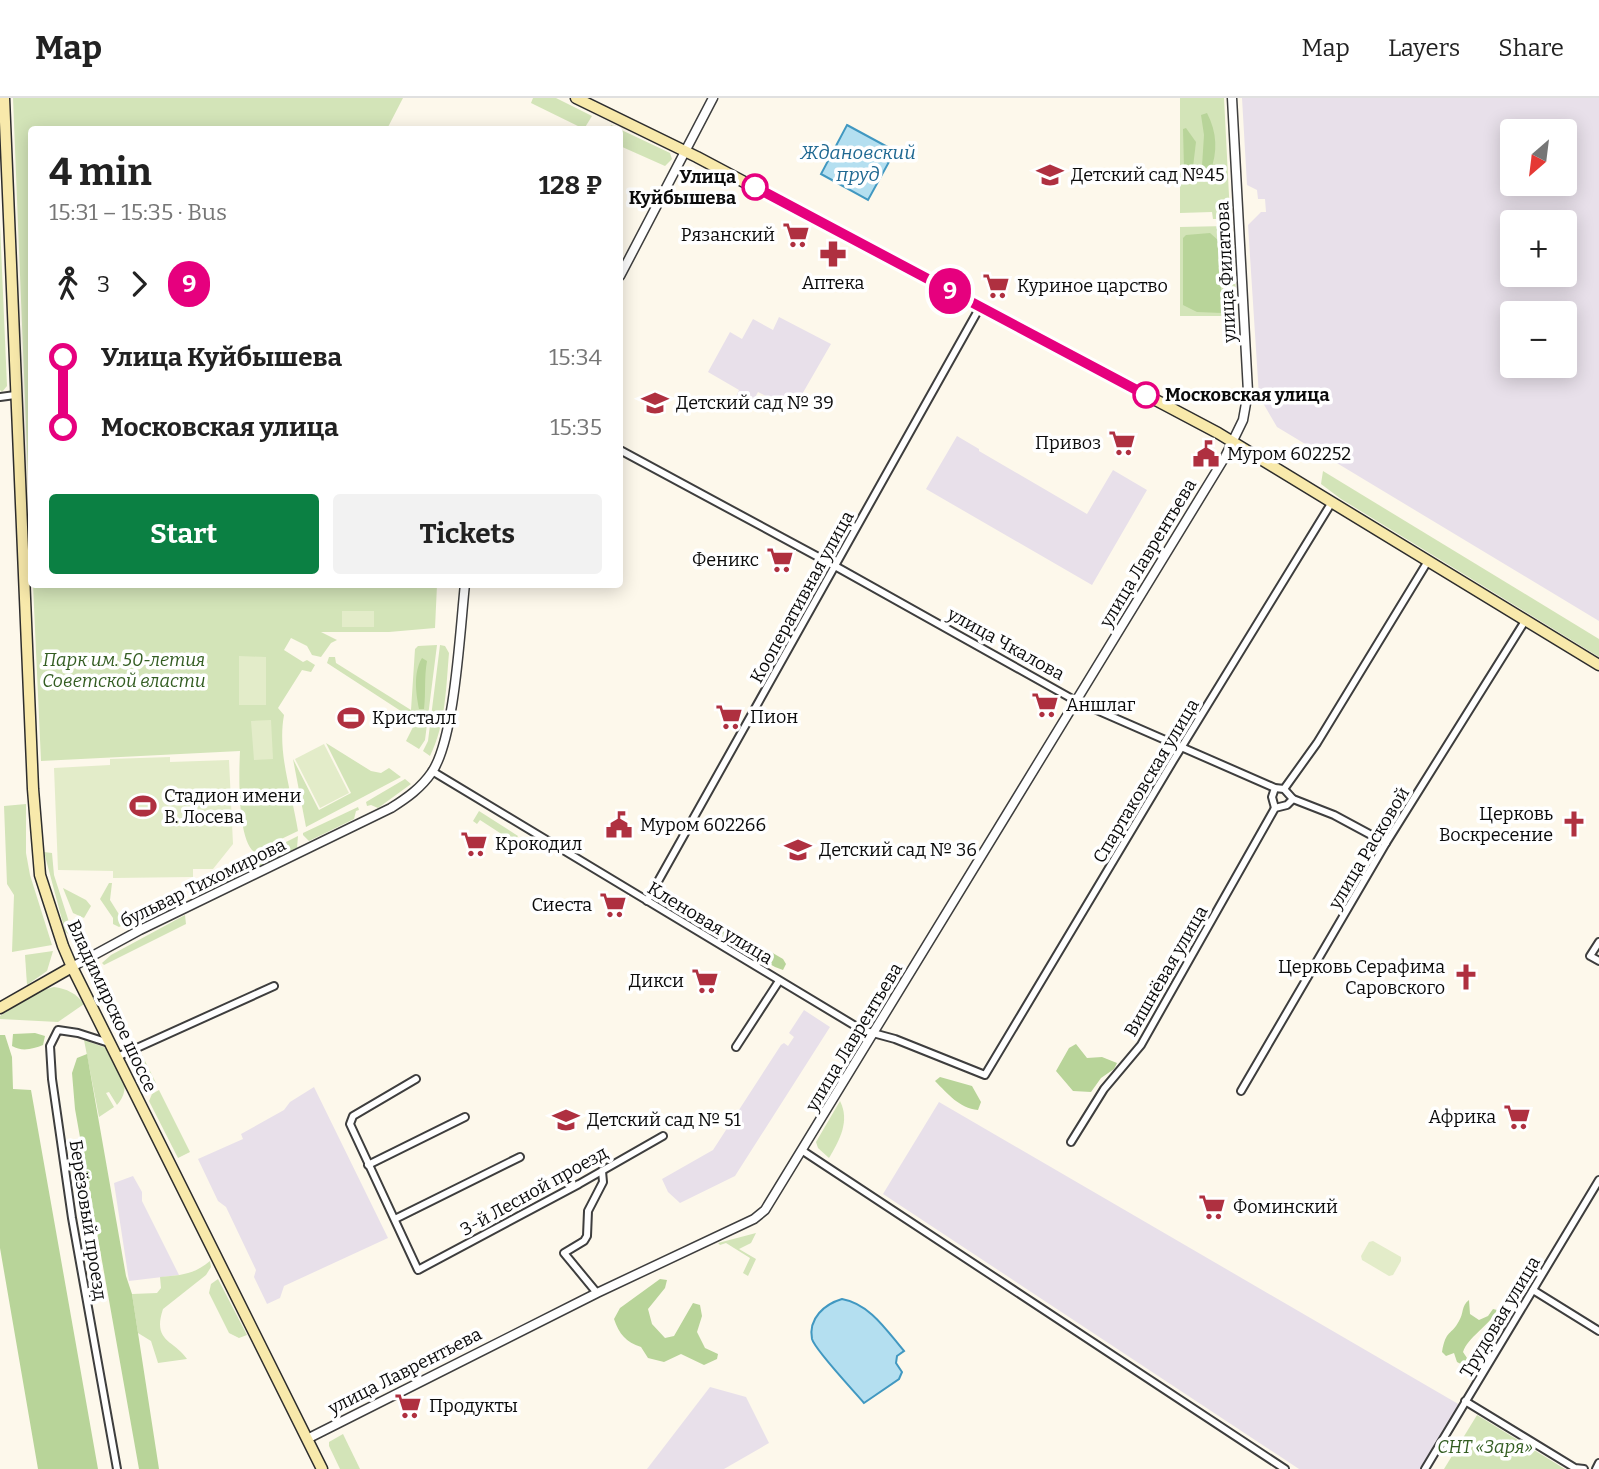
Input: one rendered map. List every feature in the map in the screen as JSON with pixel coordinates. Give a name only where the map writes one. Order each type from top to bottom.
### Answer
[{"type":"main road","name":"Владимирское шоссе","points":[[4,98],[36,853],[40,875],[72,967],[322,1469]]},
{"type":"main road","points":[[576,98],[685,151],[1234,442],[1599,665]]},
{"type":"main road","points":[[0,1008],[72,967]]},
{"type":"street","points":[[623,270],[713,98]]},
{"type":"street","name":"улица Филатова","points":[[1232,98],[1248,392],[1243,420],[1234,442]]},
{"type":"street","name":"Кооперативная улица","points":[[647,901],[980,307]]},
{"type":"street","points":[[0,397],[15,395]]},
{"type":"street","name":"улица Лаврентьева","points":[[307,1439],[597,1293],[754,1219],[765,1210],[1234,442]]},
{"type":"street","name":"улица Чкалова","points":[[623,452],[1076,701],[1275,788],[1284,789]]},
{"type":"street","name":"Спартаковская улица","points":[[985,1075],[1332,502]]},
{"type":"street","points":[[1386,843],[1334,815],[1293,799],[1284,789],[1317,743],[1428,561]]},
{"type":"street","name":"бульвар Тихомирова","points":[[72,967],[174,913],[391,808],[412,794],[432,771],[442,747],[451,706],[465,588]]},
{"type":"street","name":"улица Расковой","points":[[1241,1091],[1386,843],[1525,621]]},
{"type":"street","name":"Кленовая улица","points":[[432,771],[862,1030],[895,1039],[985,1075]]},
{"type":"street","name":"Вишнёвая улица","points":[[1071,1142],[1104,1089],[1141,1045],[1275,808],[1272,797],[1275,788]]},
{"type":"street","points":[[1275,808],[1287,805],[1293,799]]},
{"type":"street","points":[[1599,942],[1590,956],[1599,961]]},
{"type":"street","points":[[736,1047],[779,981]]},
{"type":"street","points":[[117,1057],[274,986]]},
{"type":"street","name":"Берёзовый проезд","points":[[111,1044],[78,1033],[58,1030],[50,1046],[52,1079],[72,1218],[117,1469]]},
{"type":"street","points":[[416,1079],[354,1116],[350,1124],[395,1219],[520,1157]]},
{"type":"street","points":[[368,1165],[465,1116]]},
{"type":"street","name":"3-й Лесной проезд","points":[[395,1219],[418,1270],[663,1136]]},
{"type":"street","points":[[803,1151],[1285,1469]]},
{"type":"street","points":[[597,1293],[564,1253],[584,1241],[587,1236],[588,1211],[603,1182],[602,1171]]},
{"type":"street","name":"Трудовая улица","points":[[1425,1469],[1599,1180]]},
{"type":"street","points":[[1532,1290],[1599,1331]]},
{"type":"street","points":[[1465,1401],[1575,1468],[1584,1469]]},
{"type":"street","points":[[1596,1469],[1599,1464]]},
{"type":"shaded area","points":[[1242,98],[1599,98],[1599,621],[1277,427],[1259,396],[1248,225],[1261,212],[1266,212],[1265,199],[1258,199],[1257,190],[1247,185]]},
{"type":"shaded area","points":[[779,317],[831,344],[793,410],[758,392],[752,403],[745,399],[741,405],[734,401],[739,390],[708,372],[730,332],[742,339],[753,319],[773,330]]},
{"type":"shaded area","points":[[957,436],[1087,514],[1113,470],[1147,490],[1092,585],[926,489]]},
{"type":"shaded area","points":[[804,1010],[830,1027],[735,1176],[680,1203],[668,1192],[662,1179],[713,1150],[781,1045],[784,1043],[788,1046],[794,1037],[789,1033]]},
{"type":"shaded area","points":[[314,1087],[388,1238],[284,1286],[280,1298],[267,1304],[254,1277],[256,1270],[226,1207],[218,1201],[198,1159],[243,1139],[241,1134],[284,1110],[290,1102]]},
{"type":"shaded area","points":[[939,1102],[1460,1405],[1421,1469],[1299,1469],[883,1194]]},
{"type":"shaded area","points":[[133,1176],[142,1192],[142,1201],[179,1275],[129,1281],[114,1183]]},
{"type":"shaded area","points":[[710,1387],[746,1397],[769,1443],[724,1469],[647,1469]]},
{"type":"green space","points":[[13,98],[403,98],[389,126],[28,126],[28,476]]},
{"type":"green space","points":[[533,98],[556,98],[592,116],[586,126],[578,126],[531,103]]},
{"type":"green space","points":[[1180,98],[1224,98],[1230,215],[1225,219],[1213,219],[1212,212],[1180,213]]},
{"type":"green space","points":[[1207,113],[1215,142],[1210,172],[1202,166],[1204,135],[1201,115]]},
{"type":"green space","points":[[1186,128],[1196,142],[1193,167],[1184,168],[1183,129]]},
{"type":"green space","points":[[623,131],[670,153],[672,159],[665,166],[623,147]]},
{"type":"green space","points":[[0,224],[7,386],[2,392],[0,390]]},
{"type":"green space","points":[[1226,226],[1231,229],[1238,316],[1180,316],[1180,227]]},
{"type":"green space","points":[[1210,233],[1219,241],[1222,313],[1197,312],[1183,305],[1183,238],[1186,235]]},
{"type":"green space","points":[[1323,471],[1599,639],[1599,657],[1341,499],[1321,484]]},
{"type":"green space","name":"Парк им. 50-летия Советской власти","points":[[33,588],[437,588],[435,628],[389,632],[321,632],[337,640],[331,643],[321,657],[312,655],[307,646],[291,638],[284,650],[303,662],[307,660],[315,665],[311,672],[302,670],[278,708],[284,715],[282,744],[298,831],[254,852],[248,845],[242,819],[240,751],[41,761]]},
{"type":"green space","points":[[342,611],[374,611],[374,627],[342,627]]},
{"type":"green space","points":[[437,645],[425,740],[419,749],[406,741],[413,727],[410,717],[327,663],[329,657],[335,657],[336,663],[411,710],[415,649],[418,646]]},
{"type":"green space","points":[[440,645],[445,646],[449,653],[446,692],[439,731],[430,756],[423,751],[428,741]]},
{"type":"green space","points":[[239,656],[266,657],[266,705],[239,705]]},
{"type":"green space","points":[[422,658],[427,661],[425,703],[424,709],[419,709],[416,677]]},
{"type":"green space","points":[[271,720],[273,759],[254,760],[251,721]]},
{"type":"green space","points":[[326,743],[371,771],[381,773],[389,768],[401,777],[306,827],[293,759],[319,810],[351,793]]},
{"type":"green space","points":[[324,744],[349,793],[320,808],[295,759]]},
{"type":"green space","name":"Стадион имени В. Лосева","points":[[170,757],[170,762],[229,760],[233,844],[213,869],[193,869],[193,877],[113,878],[113,871],[58,870],[54,768],[110,765],[110,759]]},
{"type":"green space","points":[[405,779],[411,784],[378,808],[367,806],[366,802]]},
{"type":"green space","points":[[26,804],[26,853],[30,875],[52,945],[12,952],[14,895],[7,884],[4,806]]},
{"type":"green space","points":[[358,807],[354,819],[309,841],[303,835],[303,833]]},
{"type":"green space","points":[[479,811],[518,836],[514,842],[480,820],[477,824],[473,821]]},
{"type":"green space","points":[[298,836],[297,848],[201,895],[195,893],[218,876]]},
{"type":"green space","points":[[44,852],[52,853],[54,875],[75,941],[65,931]]},
{"type":"green space","points":[[109,883],[112,883],[110,900],[125,924],[119,927],[113,924],[113,918],[100,899]]},
{"type":"green space","points":[[63,888],[86,900],[91,906],[84,918],[73,913]]},
{"type":"green space","points":[[673,898],[681,900],[783,959],[786,964],[783,970],[672,907],[669,902]]},
{"type":"green space","points":[[185,915],[186,924],[104,965],[102,963],[111,955]]},
{"type":"green space","points":[[53,951],[47,971],[27,985],[25,955]]},
{"type":"green space","points":[[54,987],[71,992],[84,1004],[58,1022],[0,1019],[0,1016],[39,991]]},
{"type":"green space","points":[[35,1033],[45,1036],[43,1045],[28,1049],[12,1046],[13,1034]]},
{"type":"green space","points":[[0,1035],[5,1035],[12,1057],[13,1089],[31,1090],[98,1469],[38,1469],[0,1248]]},
{"type":"green space","points":[[84,1040],[109,1049],[125,1084],[122,1098],[117,1105],[109,1092],[106,1093],[114,1107],[99,1117]]},
{"type":"green space","points":[[1076,1044],[1087,1058],[1102,1057],[1117,1063],[1091,1092],[1073,1091],[1056,1071],[1069,1048]]},
{"type":"green space","points":[[141,1053],[156,1083],[148,1086],[140,1084],[127,1058]]},
{"type":"green space","points":[[87,1054],[126,1276],[132,1294],[159,1469],[139,1469],[75,1109],[72,1073],[77,1058]]},
{"type":"green space","points":[[940,1077],[972,1086],[981,1102],[978,1110],[959,1103],[949,1095],[935,1081]]},
{"type":"green space","points":[[159,1090],[190,1152],[178,1158],[149,1101],[152,1094]]},
{"type":"green space","points":[[840,1101],[844,1123],[829,1158],[818,1148],[816,1142]]},
{"type":"green space","points":[[756,1233],[751,1243],[739,1249],[756,1259],[748,1276],[743,1273],[750,1258],[726,1243],[718,1243]]},
{"type":"green space","points":[[1373,1241],[1401,1257],[1393,1275],[1389,1276],[1362,1260],[1361,1256],[1369,1242]]},
{"type":"green space","points":[[210,1261],[211,1267],[206,1275],[163,1309],[160,1320],[162,1334],[187,1359],[158,1363],[151,1341],[138,1333],[132,1294],[157,1293],[161,1288],[160,1277],[192,1272]]},
{"type":"green space","points":[[218,1279],[247,1335],[239,1338],[229,1333],[209,1293],[211,1284]]},
{"type":"green space","points":[[660,1279],[667,1280],[665,1288],[648,1309],[652,1324],[665,1338],[674,1336],[693,1303],[700,1305],[702,1316],[697,1332],[705,1348],[718,1354],[717,1359],[704,1365],[681,1354],[664,1362],[648,1358],[641,1347],[631,1343],[621,1333],[614,1319],[620,1308]]},
{"type":"green space","points":[[1469,1300],[1470,1314],[1479,1320],[1488,1316],[1493,1309],[1497,1310],[1466,1347],[1463,1352],[1467,1358],[1463,1365],[1457,1362],[1454,1353],[1446,1356],[1442,1352],[1447,1336],[1456,1326]]},
{"type":"green space","name":"СНТ «Заря»","points":[[1477,1415],[1565,1469],[1444,1469]]},
{"type":"green space","points":[[343,1434],[360,1469],[340,1469],[329,1442]]},
{"type":"water","name":"Ждановский пруд","points":[[847,125],[895,151],[868,200],[821,174]]},
{"type":"water","points":[[842,1299],[869,1312],[904,1351],[897,1356],[896,1363],[902,1372],[899,1379],[864,1403],[827,1361],[812,1339],[811,1331],[815,1318],[824,1308]]},
{"type":"bus line","name":"9","points":[[755,187],[1146,395]]},
{"type":"place","name":"Детский сад №45","points":[[1050,175]]},
{"type":"place","name":"Улица Куйбышева","points":[[755,187]]},
{"type":"place","name":"Рязанский","points":[[796,235]]},
{"type":"place","name":"Аптека","points":[[833,254]]},
{"type":"place","name":"Куриное царство","points":[[996,286]]},
{"type":"place","name":"Московская улица","points":[[1146,395]]},
{"type":"place","name":"Детский сад № 39","points":[[655,403]]},
{"type":"place","name":"Привоз","points":[[1122,443]]},
{"type":"place","name":"Муром 602252","points":[[1206,454]]},
{"type":"place","name":"Феникс","points":[[780,560]]},
{"type":"place","name":"Аншлаг","points":[[1045,705]]},
{"type":"place","name":"Пион","points":[[729,717]]},
{"type":"place","name":"Кристалл","points":[[351,718]]},
{"type":"place","name":"Стадион имени В. Лосева","points":[[143,806]]},
{"type":"place","name":"Церковь Воскресение","points":[[1574,824]]},
{"type":"place","name":"Муром 602266","points":[[619,825]]},
{"type":"place","name":"Крокодил","points":[[474,844]]},
{"type":"place","name":"Детский сад № 36","points":[[798,850]]},
{"type":"place","name":"Сиеста","points":[[613,905]]},
{"type":"place","name":"Церковь Серафима Саровского","points":[[1466,977]]},
{"type":"place","name":"Дикси","points":[[705,981]]},
{"type":"place","name":"Африка","points":[[1517,1117]]},
{"type":"place","name":"Детский сад № 51","points":[[566,1120]]},
{"type":"place","name":"Фоминский","points":[[1212,1207]]},
{"type":"place","name":"Продукты","points":[[408,1406]]}]
